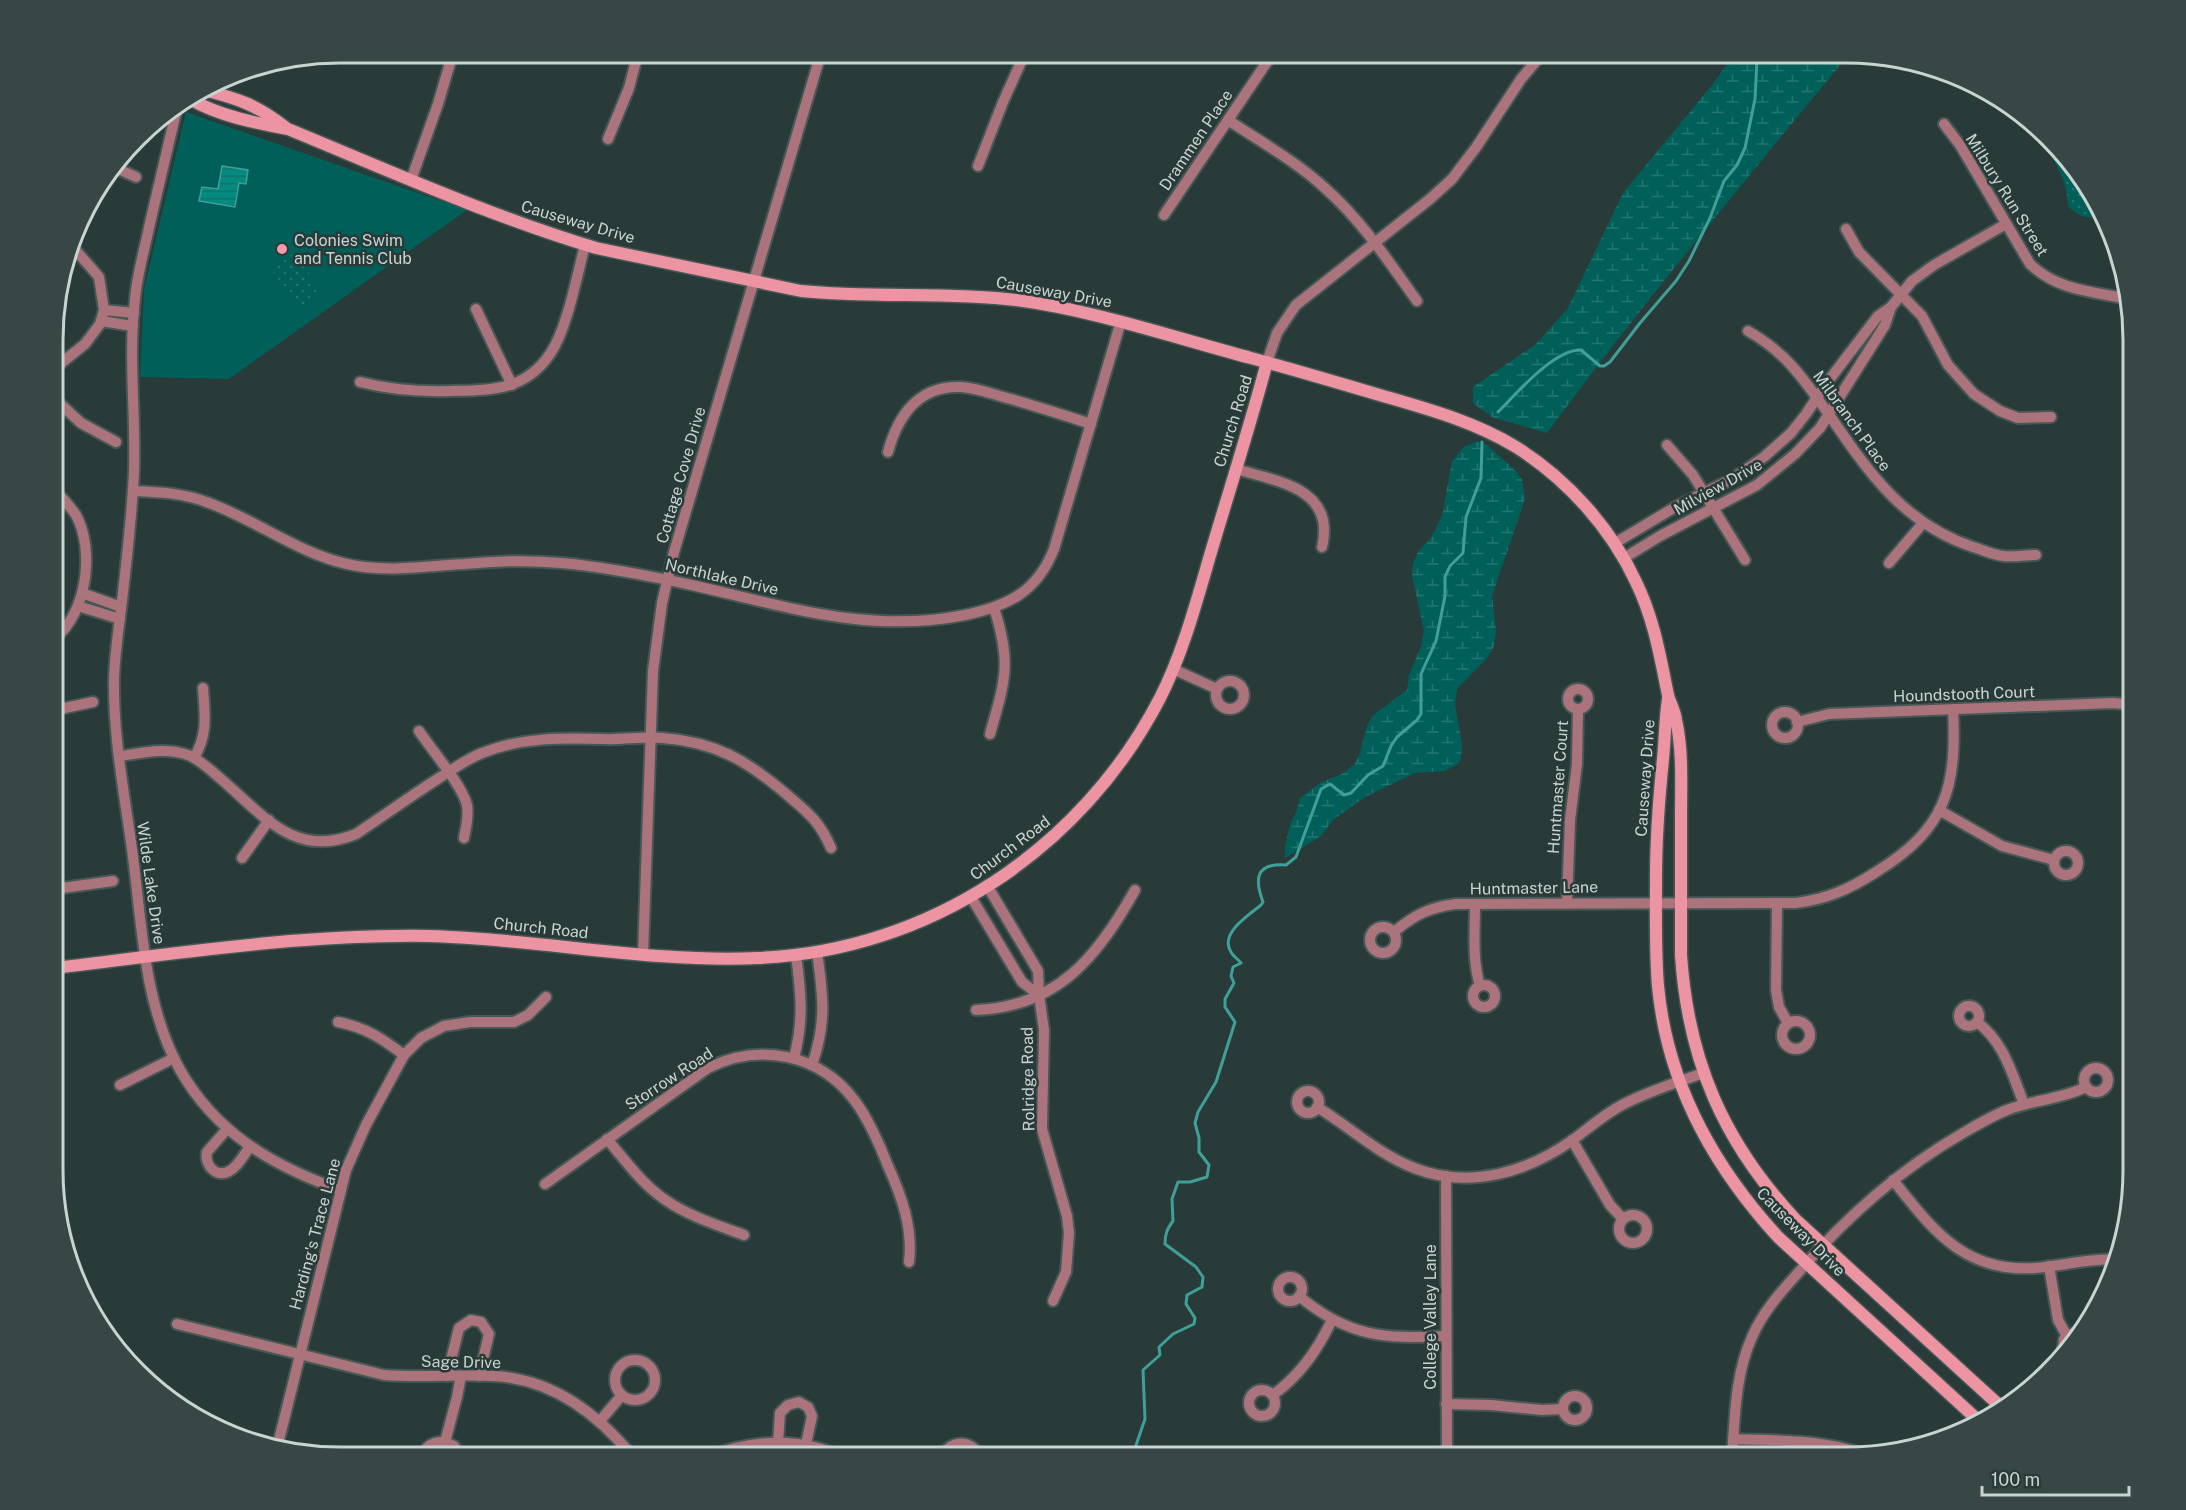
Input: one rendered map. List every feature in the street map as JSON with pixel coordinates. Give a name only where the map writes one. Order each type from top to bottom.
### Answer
[{"type":"street","points":[[411,180],[438,105],[450,63]]},
{"type":"street","points":[[608,138],[634,74],[636,63]]},
{"type":"street","name":"Cottage Cove Drive","points":[[643,955],[654,661],[668,580],[752,282],[818,63]]},
{"type":"street","points":[[978,166],[1021,63]]},
{"type":"street","name":"Drammen Place","points":[[1164,215],[1265,63]]},
{"type":"street","name":"Church Road","points":[[63,967],[297,940],[384,936],[477,938],[643,955],[747,959],[796,955],[881,937],[908,927],[988,887],[1026,861],[1055,836],[1103,786],[1148,720],[1173,669],[1193,610],[1277,333],[1296,305],[1452,179],[1473,153],[1521,79],[1535,63]]},
{"type":"street","name":"Causeway Drive","points":[[215,93],[262,110],[288,129]]},
{"type":"street","name":"Causeway Drive","points":[[197,103],[258,123],[288,129],[530,227],[585,244],[801,291],[830,294],[941,294],[1050,305],[1121,321],[1439,412],[1480,428],[1525,453],[1558,479],[1584,505],[1614,543],[1624,558],[1655,629],[1669,698],[1676,718],[1680,756],[1683,987],[1696,1050],[1723,1120],[1753,1168],[1778,1200],[1823,1245],[1996,1403]]},
{"type":"street","name":"Wilde Lake Drive","points":[[175,117],[142,257],[134,313],[133,491],[114,675],[114,709],[146,957],[154,1006],[174,1058],[199,1097],[227,1129],[250,1147],[294,1172],[340,1190]]},
{"type":"street","points":[[1228,120],[1296,165],[1326,189],[1349,212],[1417,301]]},
{"type":"street","name":"Milbury Run Street","points":[[1944,124],[1960,145],[2030,264],[2046,278],[2066,287],[2118,297]]},
{"type":"street","points":[[121,170],[136,177]]},
{"type":"street","name":"Milview Drive","points":[[1614,543],[1704,492],[1732,479],[1764,457],[1791,433],[1878,316],[1891,307],[1912,281],[1934,265],[2006,224]]},
{"type":"street","points":[[1846,230],[1859,252],[1922,316],[1948,364],[1974,394],[2000,411],[2018,418],[2051,417]]},
{"type":"street","points":[[360,382],[387,389],[421,392],[493,390],[512,385],[529,376],[539,368],[557,343],[585,244]]},
{"type":"street","points":[[63,362],[85,344],[96,331],[102,316],[99,277],[78,252]]},
{"type":"street","name":"Milview Drive","points":[[1624,558],[1756,485],[1776,471],[1820,428],[1885,325],[1891,307]]},
{"type":"street","points":[[476,309],[512,385]]},
{"type":"street","points":[[102,316],[134,313]]},
{"type":"street","points":[[102,316],[133,326]]},
{"type":"street","name":"Northlake Drive","points":[[133,491],[180,494],[210,503],[313,553],[349,565],[394,569],[502,562],[541,562],[599,567],[820,614],[899,623],[943,619],[994,608],[1022,594],[1035,582],[1050,560],[1121,321]]},
{"type":"street","name":"Milbranch Place","points":[[1748,331],[1779,351],[1817,398],[1866,469],[1887,493],[1923,523],[1963,543],[1996,554],[2036,555]]},
{"type":"street","points":[[888,452],[894,433],[909,408],[931,392],[945,388],[971,388],[1091,424]]},
{"type":"street","points":[[63,406],[81,423],[116,442]]},
{"type":"street","points":[[1667,445],[1693,475],[1745,560]]},
{"type":"street","points":[[1236,469],[1291,486],[1309,496],[1320,510],[1323,520],[1324,541],[1322,546]]},
{"type":"street","points":[[63,499],[75,513],[81,531],[85,560],[82,593],[78,606],[63,629]]},
{"type":"street","points":[[1889,563],[1923,523]]},
{"type":"street","points":[[82,593],[121,607]]},
{"type":"street","points":[[78,606],[120,619]]},
{"type":"street","points":[[990,734],[1006,669],[1004,640],[994,608]]},
{"type":"street","points":[[1173,669],[1217,689]]},
{"type":"street","points":[[194,758],[206,729],[203,688]]},
{"type":"street","name":"Causeway Drive","points":[[1669,698],[1656,827],[1658,988],[1667,1038],[1680,1081],[1698,1125],[1734,1185],[1778,1237],[1973,1416]]},
{"type":"street","points":[[63,709],[93,702]]},
{"type":"street","name":"Houndstooth Court","points":[[1797,722],[1829,714],[2123,705]]},
{"type":"street","name":"Huntmaster Court","points":[[1567,903],[1570,820],[1577,764],[1578,709]]},
{"type":"street","name":"Huntmaster Lane","points":[[1394,932],[1413,916],[1448,905],[1776,903],[1814,901],[1850,888],[1902,855],[1932,824],[1945,798],[1954,765],[1953,709]]},
{"type":"street","points":[[419,730],[466,802],[467,817],[464,838]]},
{"type":"street","points":[[120,756],[172,751],[194,758],[285,832],[303,840],[322,843],[343,840],[356,834],[448,772],[482,753],[535,739],[663,738],[720,750],[745,762],[816,820],[824,831],[831,848]]},
{"type":"street","points":[[1939,810],[2002,846],[2054,860]]},
{"type":"street","points":[[242,858],[269,820]]},
{"type":"street","points":[[63,888],[113,881]]},
{"type":"street","name":"Rolridge Road","points":[[988,887],[1038,971],[1044,1030],[1042,1129],[1067,1216],[1069,1233],[1066,1272],[1053,1301]]},
{"type":"street","points":[[976,1010],[1012,1007],[1064,981],[1087,961],[1118,919],[1135,890]]},
{"type":"street","points":[[971,897],[1022,982],[1039,994]]},
{"type":"street","points":[[1776,903],[1776,990],[1779,1007],[1788,1023]]},
{"type":"street","points":[[1475,904],[1475,966],[1480,986]]},
{"type":"street","points":[[812,1065],[820,1041],[824,1010],[817,952]]},
{"type":"street","points":[[794,1058],[802,1018],[796,955]]},
{"type":"street","name":"Harding's Trace Lane","points":[[279,1440],[340,1190],[358,1141],[404,1055],[422,1038],[444,1026],[470,1022],[514,1022],[528,1015],[546,997]]},
{"type":"street","points":[[338,1022],[357,1026],[373,1033],[404,1055]]},
{"type":"street","points":[[1977,1022],[1995,1038],[2002,1049],[2024,1104]]},
{"type":"street","name":"Storrow Road","points":[[545,1184],[698,1074],[717,1063],[752,1054],[794,1058],[832,1077],[850,1095],[880,1147],[909,1227],[911,1239],[909,1262]]},
{"type":"street","points":[[120,1084],[174,1058]]},
{"type":"street","points":[[1317,1107],[1393,1159],[1415,1168],[1446,1176],[1468,1178],[1507,1173],[1537,1161],[1572,1140],[1621,1105],[1703,1073]]},
{"type":"street","points":[[1733,1447],[1737,1390],[1752,1336],[1773,1300],[1823,1245],[1865,1203],[1942,1145],[1987,1119],[2024,1104],[2086,1087]]},
{"type":"street","points":[[227,1129],[207,1152],[206,1162],[212,1170],[221,1173],[231,1170],[250,1147]]},
{"type":"street","points":[[607,1139],[631,1169],[664,1199],[686,1212],[744,1235]]},
{"type":"street","points":[[1572,1140],[1610,1204],[1623,1220]]},
{"type":"street","name":"College Valley Lane","points":[[1446,1176],[1447,1447]]},
{"type":"street","points":[[1893,1180],[1928,1225],[1955,1247],[1971,1256],[2005,1266],[2026,1268],[2085,1259],[2108,1260]]},
{"type":"street","points":[[2049,1266],[2058,1320],[2067,1336],[2063,1342]]},
{"type":"street","points":[[1299,1296],[1332,1320],[1350,1328],[1385,1337],[1445,1336]]},
{"type":"street","points":[[447,1376],[459,1328],[471,1320],[481,1322],[489,1334],[479,1376]]},
{"type":"street","points":[[1273,1395],[1287,1384],[1312,1356],[1332,1320]]},
{"type":"street","name":"Sage Drive","points":[[177,1324],[384,1375],[496,1376],[535,1384],[575,1403],[612,1431],[625,1447]]},
{"type":"street","points":[[445,1442],[460,1376]]},
{"type":"street","points":[[600,1421],[622,1395]]},
{"type":"street","points":[[778,1442],[780,1413],[788,1405],[799,1402],[808,1407],[812,1416],[807,1444]]},
{"type":"street","points":[[1446,1404],[1542,1410],[1563,1409]]},
{"type":"street","points":[[1733,1438],[1813,1442],[1838,1447]]},
{"type":"street","points":[[428,1447],[445,1442],[455,1447]]},
{"type":"street","points":[[738,1447],[778,1442],[807,1444],[815,1447]]},
{"type":"street","points":[[949,1447],[960,1443],[972,1447]]},
{"type":"green space","points":[[1728,63],[1842,63],[1658,289],[1547,433],[1492,417],[1473,403],[1473,387],[1536,344],[1568,308],[1623,193]]},
{"type":"green space","name":"Colonies Swim and Tennis Club","points":[[186,112],[467,210],[229,379],[140,377],[144,289]]},
{"type":"green space","points":[[2048,150],[2066,171],[2094,217],[2085,217],[2068,206],[2065,186]]},
{"type":"green space","points":[[294,253],[322,291],[299,308],[271,269]]},
{"type":"green space","points":[[1477,441],[1487,445],[1515,470],[1522,479],[1525,499],[1492,596],[1496,631],[1494,646],[1488,657],[1457,689],[1455,705],[1462,744],[1458,764],[1445,771],[1415,773],[1365,797],[1333,820],[1321,836],[1285,858],[1290,825],[1300,798],[1320,783],[1342,774],[1354,765],[1372,716],[1407,690],[1409,675],[1421,647],[1424,631],[1412,576],[1413,563],[1418,552],[1431,538],[1442,516],[1452,461],[1464,447]]},
{"type":"shaded area","points":[[222,166],[248,170],[246,184],[239,183],[235,207],[199,201],[202,187],[218,189]]},
{"type":"waterway","points":[[1498,412],[1536,374],[1548,364],[1570,352],[1581,350],[1600,366],[1610,362],[1676,281],[1689,261],[1710,218],[1724,181],[1737,165],[1745,148],[1755,99],[1757,63]]},
{"type":"waterway","points":[[1135,1447],[1145,1419],[1143,1370],[1160,1355],[1159,1347],[1173,1334],[1194,1324],[1195,1318],[1186,1304],[1187,1295],[1202,1287],[1203,1277],[1196,1267],[1165,1244],[1165,1240],[1173,1221],[1172,1199],[1178,1182],[1190,1182],[1207,1177],[1209,1165],[1199,1152],[1199,1138],[1195,1123],[1198,1112],[1216,1082],[1235,1022],[1225,1007],[1225,999],[1234,983],[1231,976],[1233,967],[1241,963],[1231,952],[1228,945],[1229,938],[1237,925],[1263,902],[1258,879],[1263,870],[1276,865],[1286,865],[1296,857],[1321,789],[1330,784],[1344,795],[1351,793],[1368,775],[1383,766],[1397,737],[1421,714],[1421,674],[1436,641],[1445,596],[1445,577],[1450,566],[1463,553],[1466,517],[1481,478],[1482,442]]},
{"type":"place","name":"Colonies Swim and Tennis Club","points":[[282,249]]}]
